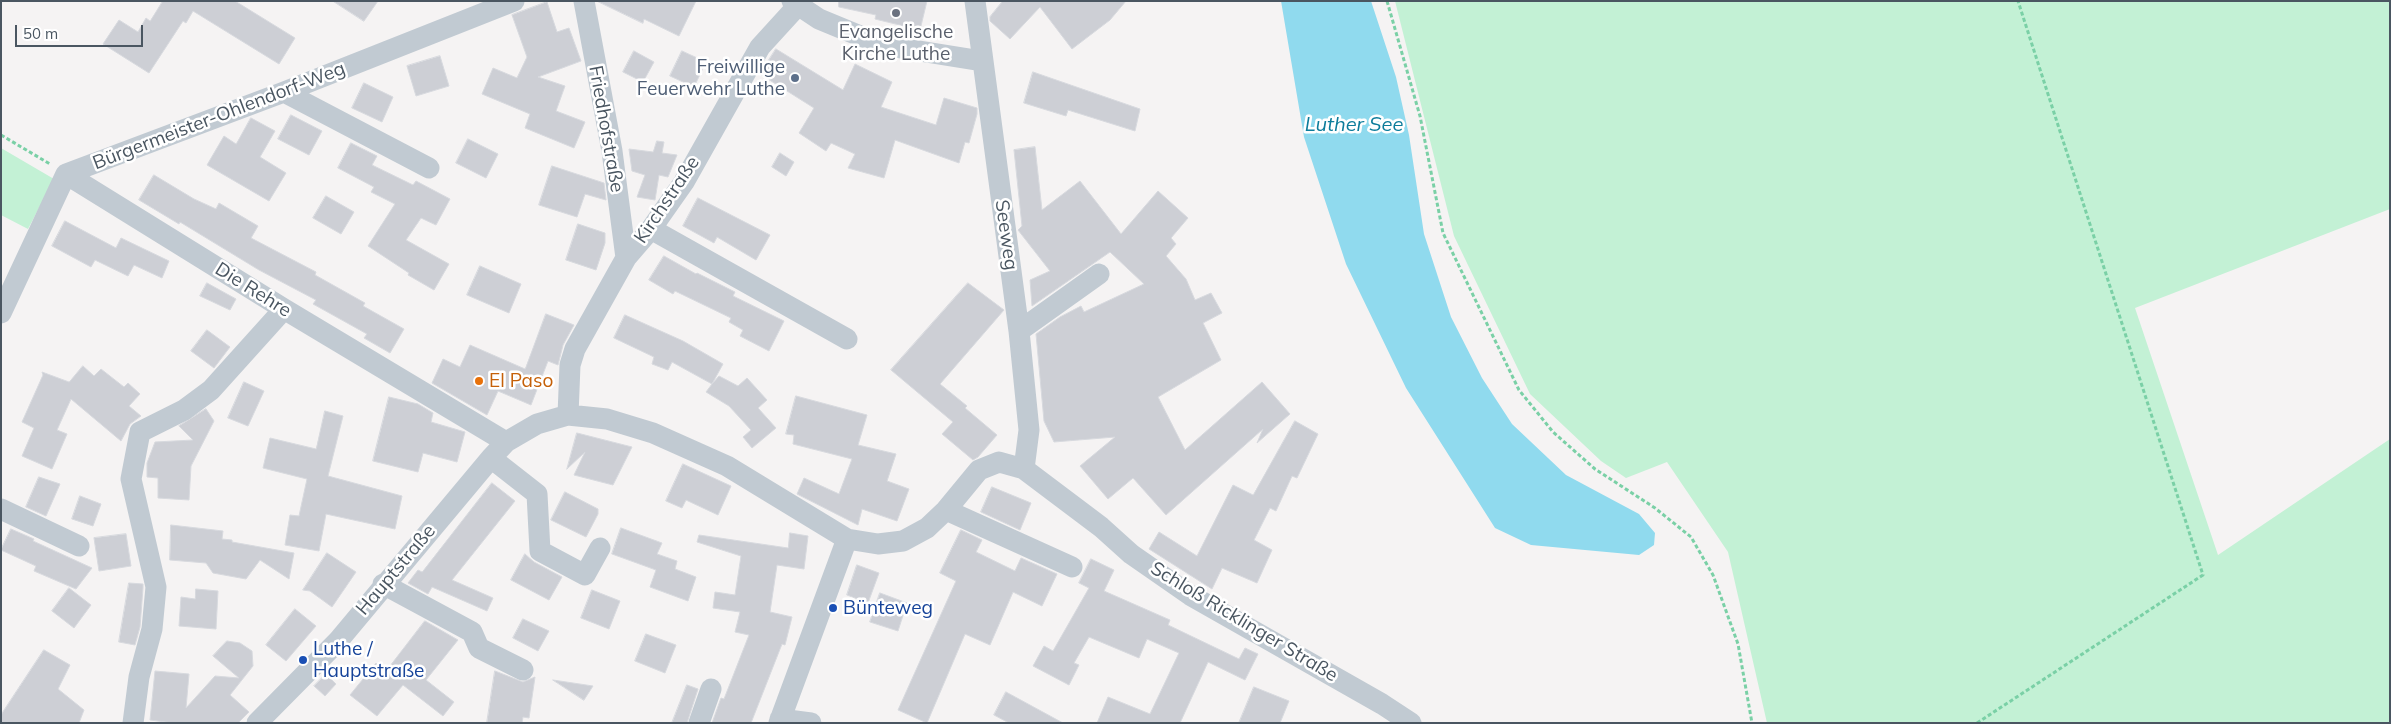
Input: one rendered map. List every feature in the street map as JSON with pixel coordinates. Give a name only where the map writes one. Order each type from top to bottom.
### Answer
[{"type":"street","name":"Bürgermeister-Ohlendorf-Weg","points":[[66,174],[284,92],[514,1]]},
{"type":"street","name":"Friedhofstraße","points":[[584,1],[612,151],[626,258]]},
{"type":"street","name":"Seeweg","points":[[975,1],[1019,331],[1029,430],[1024,468]]},
{"type":"street","points":[[798,3],[819,19],[882,45],[982,61]]},
{"type":"street","name":"Kirchstraße","points":[[568,415],[570,364],[575,349],[626,258],[652,229],[684,182],[760,46],[798,3]]},
{"type":"street","points":[[284,92],[428,168]]},
{"type":"street","points":[[1,312],[66,174]]},
{"type":"street","name":"Die Rehre","points":[[66,174],[284,309],[506,442]]},
{"type":"street","points":[[652,229],[847,339]]},
{"type":"street","points":[[1019,331],[1099,274]]},
{"type":"street","points":[[133,723],[139,677],[152,629],[156,587],[131,479],[140,432],[184,410],[211,390],[284,309]]},
{"type":"street","name":"Schloß Ricklinger Straße","points":[[506,442],[537,424],[568,415],[607,419],[653,433],[727,466],[847,540],[878,544],[903,541],[927,528],[946,510],[979,470],[999,462],[1024,468],[1102,527],[1131,554],[1190,595],[1382,704],[1411,723]]},
{"type":"street","name":"Hauptstraße","points":[[257,723],[338,641],[383,584],[506,442]]},
{"type":"street","points":[[491,458],[537,494],[540,551],[585,575],[600,548]]},
{"type":"street","points":[[1,509],[79,546]]},
{"type":"street","points":[[946,510],[1072,567]]},
{"type":"street","points":[[810,723],[779,721],[847,540]]},
{"type":"street","points":[[383,584],[472,632],[479,648],[523,670]]},
{"type":"street","points":[[699,723],[711,689]]},
{"type":"path","points":[[1387,1],[1420,116],[1443,233],[1519,390],[1553,432],[1595,469],[1655,508],[1691,537],[1713,575],[1738,644],[1752,723]]},
{"type":"path","points":[[1977,723],[2203,575],[2018,1]]},
{"type":"path","points":[[1,135],[66,174]]},
{"type":"green space","points":[[1395,1],[2390,1],[2390,209],[2135,308],[2218,555],[2390,439],[2390,723],[1767,723],[1728,552],[1667,462],[1626,478],[1601,461],[1530,394],[1454,236]]},
{"type":"green space","points":[[1,148],[54,179],[28,229],[1,215]]},
{"type":"water","name":"Luther See","points":[[1281,1],[1371,1],[1396,77],[1409,135],[1424,234],[1451,317],[1482,378],[1512,424],[1566,475],[1639,514],[1655,533],[1654,545],[1639,555],[1531,545],[1495,528],[1406,388],[1346,264],[1304,137]]},
{"type":"building","points":[[163,1],[235,1],[295,38],[279,64],[193,11],[186,23],[183,21],[149,73],[103,44],[119,20],[138,32],[146,18],[150,21]]},
{"type":"building","points":[[333,1],[378,1],[364,21]]},
{"type":"building","points":[[597,1],[696,1],[679,36],[644,19],[643,23]]},
{"type":"building","name":"Evangelische Kirche Luthe","points":[[839,1],[927,1],[920,30],[875,19],[876,15],[839,7]]},
{"type":"building","points":[[1003,1],[1126,1],[1110,20],[1072,49],[1040,7],[1010,39],[990,21],[990,17]]},
{"type":"building","points":[[547,2],[557,32],[569,28],[581,61],[538,77],[565,86],[556,111],[585,122],[574,148],[525,128],[530,114],[482,94],[493,68],[517,78],[527,57],[512,15]]},
{"type":"building","points":[[776,49],[843,90],[855,64],[892,82],[881,107],[936,125],[944,98],[977,108],[969,143],[965,142],[959,163],[895,140],[884,178],[848,168],[855,154],[831,143],[826,151],[799,133],[814,108],[760,74]]},
{"type":"building","points":[[634,51],[654,62],[643,82],[623,72]]},
{"type":"building","points":[[682,51],[706,62],[694,87],[670,76]]},
{"type":"building","points":[[440,56],[449,86],[416,96],[407,66]]},
{"type":"building","points":[[1033,72],[1140,109],[1135,131],[1068,110],[1066,116],[1024,103]]},
{"type":"building","points":[[364,83],[393,97],[382,122],[352,108]]},
{"type":"building","points":[[291,115],[322,131],[309,155],[278,139]]},
{"type":"building","points":[[251,118],[275,131],[260,157],[286,173],[269,201],[207,165],[224,136],[236,144]]},
{"type":"building","points":[[468,139],[498,154],[486,178],[456,163]]},
{"type":"building","points":[[657,141],[664,142],[662,153],[677,155],[668,177],[659,175],[655,200],[637,197],[645,175],[632,171],[629,149],[653,152]]},
{"type":"building","points":[[351,143],[377,156],[372,165],[413,185],[416,181],[450,199],[436,225],[421,218],[406,240],[449,264],[434,290],[408,275],[409,273],[368,246],[395,204],[371,192],[374,187],[338,168]]},
{"type":"building","points":[[1035,147],[1042,210],[1080,181],[1121,234],[1158,191],[1188,218],[1171,238],[1176,244],[1166,256],[1186,279],[1195,300],[1211,293],[1222,313],[1203,323],[1221,360],[1158,397],[1185,450],[1262,382],[1290,414],[1257,443],[1263,429],[1166,515],[1133,478],[1108,499],[1080,466],[1115,437],[1054,442],[1044,421],[1036,334],[1060,317],[1081,306],[1084,312],[1144,284],[1110,252],[1032,306],[1030,280],[1050,271],[1018,230],[1022,226],[1014,150]]},
{"type":"building","points":[[780,153],[794,162],[786,176],[772,167]]},
{"type":"building","points":[[552,166],[604,183],[606,200],[585,194],[577,217],[539,205]]},
{"type":"building","points":[[154,175],[194,199],[216,209],[219,203],[258,226],[251,238],[316,272],[315,275],[365,303],[363,306],[404,329],[390,353],[364,338],[367,334],[313,304],[316,300],[259,270],[180,222],[179,224],[139,200]]},
{"type":"building","points":[[326,196],[354,212],[341,234],[313,218]]},
{"type":"building","points":[[698,198],[770,235],[756,260],[717,237],[714,243],[683,226]]},
{"type":"building","points":[[65,221],[116,248],[121,238],[169,261],[162,278],[134,265],[128,276],[95,260],[91,267],[52,246]]},
{"type":"building","points":[[578,224],[605,233],[605,243],[596,270],[566,260]]},
{"type":"building","points":[[664,256],[696,274],[735,292],[733,296],[784,321],[769,351],[740,336],[743,330],[729,322],[731,318],[675,291],[673,294],[649,280]]},
{"type":"building","points":[[480,266],[521,284],[509,313],[467,295]]},
{"type":"building","points":[[207,283],[236,299],[230,310],[200,296]]},
{"type":"building","points":[[968,283],[1004,310],[940,384],[967,406],[965,408],[997,435],[978,457],[973,460],[942,434],[953,422],[891,370]]},
{"type":"building","points":[[546,314],[574,325],[563,345],[558,365],[548,361],[531,405],[498,391],[487,415],[432,383],[443,359],[460,367],[470,345],[525,369]]},
{"type":"building","points":[[625,315],[683,341],[723,364],[712,384],[672,362],[668,370],[652,364],[654,357],[614,338]]},
{"type":"building","points":[[207,330],[230,347],[214,368],[191,351]]},
{"type":"building","points":[[83,366],[94,376],[101,369],[124,387],[128,383],[140,394],[129,406],[141,416],[130,424],[121,441],[71,399],[57,430],[67,434],[52,469],[22,456],[34,428],[22,422],[43,375],[42,372],[69,382]]},
{"type":"building","points":[[719,376],[738,386],[747,378],[767,400],[758,408],[776,428],[752,448],[743,437],[751,430],[729,406],[706,392]]},
{"type":"building","points":[[244,382],[264,391],[248,426],[228,418]]},
{"type":"building","points":[[796,396],[867,415],[858,445],[896,454],[887,481],[909,489],[897,521],[862,509],[858,525],[797,494],[804,478],[839,494],[852,459],[793,444],[794,435],[786,434]]},
{"type":"building","points":[[389,397],[418,404],[433,413],[431,422],[465,432],[457,462],[423,453],[418,472],[373,461]]},
{"type":"building","points":[[206,409],[214,421],[191,466],[189,500],[158,498],[158,478],[147,477],[147,463],[155,442],[193,440],[179,426]]},
{"type":"building","points":[[325,411],[343,416],[328,476],[402,496],[395,529],[326,514],[319,551],[285,545],[290,515],[299,516],[307,479],[263,468],[270,438],[316,449]]},
{"type":"building","points":[[1295,421],[1318,434],[1297,478],[1292,476],[1276,511],[1270,508],[1254,540],[1272,550],[1257,583],[1222,568],[1212,589],[1149,549],[1159,532],[1197,556],[1233,485],[1253,495]]},
{"type":"building","points":[[577,433],[632,447],[613,485],[574,475],[585,452],[567,469]]},
{"type":"building","points":[[683,464],[731,486],[718,515],[686,500],[682,508],[666,501]]},
{"type":"building","points":[[39,477],[60,484],[46,516],[26,507]]},
{"type":"building","points":[[492,483],[515,501],[452,580],[493,598],[487,611],[432,587],[428,594],[408,583],[418,570],[422,572]]},
{"type":"building","points":[[992,487],[1031,503],[1020,530],[981,512]]},
{"type":"building","points":[[565,492],[598,509],[598,514],[586,537],[551,520]]},
{"type":"building","points":[[80,496],[101,504],[93,526],[72,519]]},
{"type":"building","points":[[171,525],[223,531],[222,539],[294,553],[289,579],[260,560],[246,579],[213,573],[206,563],[170,560]]},
{"type":"building","points":[[621,528],[662,543],[657,554],[677,561],[675,569],[696,577],[688,601],[650,587],[656,570],[612,554]]},
{"type":"building","points":[[11,529],[92,568],[76,589],[34,571],[36,566],[1,550]]},
{"type":"building","points":[[961,530],[982,540],[976,552],[1015,571],[1021,558],[1057,574],[1042,606],[1013,592],[990,645],[965,634],[927,723],[898,710],[956,581],[940,573]]},
{"type":"building","points":[[790,533],[808,536],[804,569],[777,565],[770,612],[792,617],[785,645],[782,644],[751,723],[712,723],[721,698],[724,699],[749,635],[735,632],[740,612],[713,608],[715,592],[735,595],[741,556],[697,542],[699,535],[788,548]]},
{"type":"building","points":[[126,534],[131,566],[99,571],[94,538]]},
{"type":"building","points":[[327,553],[356,572],[332,607],[310,591],[303,590]]},
{"type":"building","points":[[525,554],[534,562],[562,577],[549,600],[511,580]]},
{"type":"building","points":[[1091,559],[1114,570],[1104,591],[1170,620],[1168,625],[1239,659],[1245,648],[1258,654],[1245,680],[1208,662],[1180,723],[1097,723],[1108,697],[1150,714],[1179,653],[1147,639],[1139,658],[1089,637],[1074,663],[1079,665],[1069,685],[1033,666],[1044,646],[1053,651],[1089,588],[1079,583]]},
{"type":"building","points":[[857,565],[879,573],[868,603],[847,595]]},
{"type":"building","points":[[129,583],[143,584],[140,627],[135,645],[119,642]]},
{"type":"building","points":[[69,588],[91,605],[74,628],[52,611]]},
{"type":"building","points":[[196,589],[218,591],[216,629],[179,626],[181,597],[195,599]]},
{"type":"building","points":[[592,590],[620,601],[609,629],[581,618]]},
{"type":"building","points":[[880,593],[907,603],[898,631],[870,622]]},
{"type":"building","points":[[295,609],[316,626],[286,661],[266,645]]},
{"type":"building","points":[[523,619],[549,631],[538,651],[513,638]]},
{"type":"building","points":[[425,621],[458,640],[426,680],[454,702],[443,716],[403,685],[377,716],[350,695],[376,663],[385,672]]},
{"type":"building","points":[[646,634],[676,645],[665,673],[635,661]]},
{"type":"building","points":[[227,641],[240,643],[252,651],[253,666],[230,695],[249,712],[238,723],[173,723],[150,720],[155,671],[189,674],[186,708],[215,676],[239,678],[213,656]]},
{"type":"building","points":[[44,650],[70,665],[58,689],[84,710],[79,723],[1,723],[1,715]]},
{"type":"building","points":[[495,671],[523,682],[535,677],[529,718],[523,717],[522,723],[487,723]]},
{"type":"building","points":[[326,674],[336,684],[325,696],[314,686]]},
{"type":"building","points":[[553,680],[593,686],[584,700]]},
{"type":"building","points":[[687,685],[698,689],[687,723],[672,723]]},
{"type":"building","points":[[1254,687],[1289,701],[1280,723],[1239,723]]},
{"type":"building","points":[[1006,692],[1063,723],[1009,723],[994,715]]},
{"type":"place","name":"Evangelische Kirche Luthe","points":[[896,13]]},
{"type":"place","name":"Freiwillige Feuerwehr Luthe","points":[[795,78]]},
{"type":"place","name":"El Paso","points":[[479,381]]},
{"type":"place","name":"Bünteweg","points":[[833,608]]},
{"type":"place","name":"Luthe / Hauptstraße","points":[[303,660]]}]
